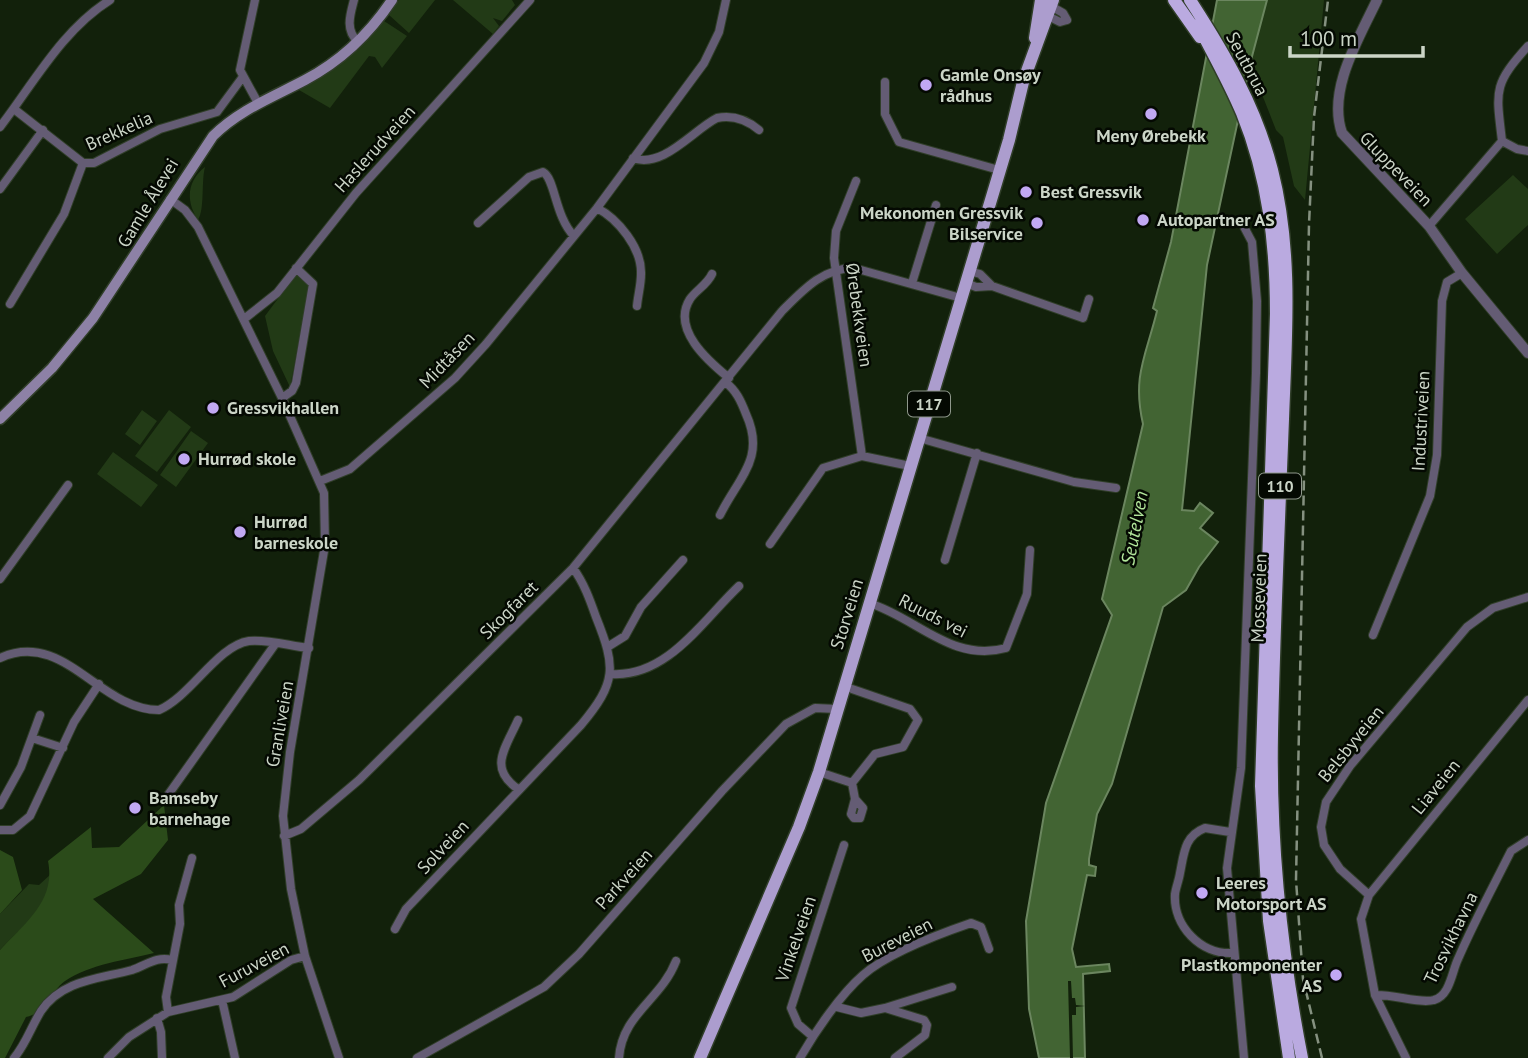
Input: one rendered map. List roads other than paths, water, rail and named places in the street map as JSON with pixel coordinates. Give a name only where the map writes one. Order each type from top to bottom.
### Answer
[{"type":"highway","name":"110","points":[[1174,0],[1193,7]]},
{"type":"highway","name":"110","points":[[1182,0],[1193,7]]},
{"type":"highway","name":"Seutbrua","points":[[1193,7],[1215,47],[1259,144]]},
{"type":"highway","name":"Mosseveien","points":[[1259,144],[1271,219],[1276,288],[1261,730],[1263,844],[1269,921],[1289,1058]]},
{"type":"highway","name":"Mosseveien","points":[[1259,144],[1280,208],[1287,288],[1272,732],[1272,826],[1283,942],[1302,1058]]},
{"type":"main road","name":"Gamle Ålevei","points":[[0,419],[52,368],[93,318],[170,199],[225,123],[330,65],[358,42],[392,0]]},
{"type":"main road","name":"Storveien","points":[[700,1058],[795,837],[819,772],[968,277],[1045,7]]},
{"type":"street","points":[[0,127],[67,38],[89,15],[110,0]]},
{"type":"street","points":[[255,0],[240,69],[242,78],[258,103]]},
{"type":"street","points":[[354,0],[349,24],[351,35],[358,42]]},
{"type":"street","points":[[517,0],[527,3]]},
{"type":"street","name":"Midtåsen","points":[[320,481],[350,469],[455,378],[597,208],[714,47],[726,0]]},
{"type":"street","name":"Gluppeveien","points":[[1377,0],[1339,94],[1338,122],[1353,148],[1386,178],[1429,226],[1462,273],[1528,353]]},
{"type":"street","name":"Haslerudveien","points":[[244,319],[265,306],[356,193],[527,3]]},
{"type":"street","points":[[1429,226],[1502,141],[1497,95],[1502,77],[1528,46]]},
{"type":"street","name":"Brekkelia","points":[[14,109],[83,163],[94,163],[160,129],[217,112],[242,78]]},
{"type":"street","points":[[885,82],[885,114],[899,142],[999,170]]},
{"type":"street","points":[[633,158],[643,160],[668,153],[717,118],[726,116],[741,120],[759,130]]},
{"type":"street","points":[[0,189],[43,130]]},
{"type":"street","points":[[1502,141],[1528,151]]},
{"type":"street","points":[[10,304],[64,214],[83,163]]},
{"type":"street","points":[[478,223],[529,177],[543,172],[552,180],[559,216],[574,236]]},
{"type":"street","name":"Ørebekkveien","points":[[856,181],[836,231],[835,270],[862,456]]},
{"type":"street","name":"Granliveien","points":[[170,199],[185,210],[198,227],[320,481],[326,508],[325,545],[286,783],[284,836],[291,889],[305,956],[339,1058]]},
{"type":"street","points":[[912,284],[936,205]]},
{"type":"street","points":[[597,208],[618,223],[632,245],[641,270],[637,306]]},
{"type":"street","points":[[1243,225],[1252,243],[1257,346],[1241,768],[1227,868],[1244,1058]]},
{"type":"street","points":[[282,398],[292,391],[296,383],[313,284],[296,268]]},
{"type":"street","points":[[835,270],[854,268],[961,298]]},
{"type":"street","name":"Skogfaret","points":[[284,836],[301,829],[359,780],[573,568],[802,290],[835,270]]},
{"type":"street","name":"Industriveien","points":[[1373,635],[1430,496],[1437,455],[1442,301],[1447,282],[1462,273]]},
{"type":"street","points":[[712,274],[688,303],[685,325],[707,359],[735,390],[752,428],[755,447],[748,468],[720,515]]},
{"type":"street","points":[[968,277],[980,274],[992,286],[1083,318],[1089,299]]},
{"type":"street","points":[[920,435],[1074,482],[1116,488]]},
{"type":"street","points":[[945,560],[977,453]]},
{"type":"street","points":[[769,544],[791,516],[818,471],[862,456],[910,466]]},
{"type":"street","points":[[0,579],[68,485]]},
{"type":"street","name":"Ruuds vei","points":[[869,604],[892,612],[957,649],[973,652],[1006,648],[1027,594],[1030,550]]},
{"type":"street","points":[[609,646],[625,636],[648,598],[682,560]]},
{"type":"street","name":"Solveien","points":[[395,929],[407,909],[596,708],[606,691],[611,674],[609,646],[573,568]]},
{"type":"street","points":[[611,674],[639,672],[682,646],[739,586]]},
{"type":"street","name":"Belsbyveien","points":[[1369,895],[1340,869],[1324,845],[1322,814],[1334,787],[1466,626],[1493,608],[1528,597]]},
{"type":"street","points":[[0,658],[24,651],[46,654],[63,661],[133,706],[159,710],[186,692],[235,647],[252,641],[309,648]]},
{"type":"street","points":[[168,795],[276,643]]},
{"type":"street","points":[[0,830],[13,830],[30,816],[81,709],[99,684]]},
{"type":"street","points":[[852,689],[910,709],[918,720],[903,747],[875,754],[852,783],[855,799]]},
{"type":"street","name":"Liaveien","points":[[1369,895],[1528,700]]},
{"type":"street","name":"Parkveien","points":[[417,1058],[544,987],[579,954],[722,791],[786,724],[815,708],[837,709]]},
{"type":"street","points":[[0,805],[40,715]]},
{"type":"street","points":[[518,720],[506,748],[501,771],[503,777],[519,789]]},
{"type":"street","points":[[32,738],[62,748]]},
{"type":"street","points":[[819,772],[852,783]]},
{"type":"street","points":[[1230,832],[1205,828],[1188,841],[1182,853],[1175,902],[1180,922],[1199,943],[1219,953],[1233,953]]},
{"type":"street","name":"Trosvikhavna","points":[[1375,995],[1394,994],[1432,1000],[1448,988],[1456,961],[1511,851],[1528,840]]},
{"type":"street","name":"Vinkelveien","points":[[812,1036],[798,1024],[791,1008],[844,845]]},
{"type":"street","points":[[168,1012],[166,997],[180,924],[179,905],[192,858]]},
{"type":"street","points":[[1369,895],[1361,919],[1375,995],[1406,1058]]},
{"type":"street","name":"Bureveien","points":[[800,1058],[812,1036],[865,973],[949,931],[975,923],[981,927],[989,949]]},
{"type":"street","name":"Furuveien","points":[[108,1058],[129,1037],[168,1012],[233,997],[291,960],[305,956]]},
{"type":"street","points":[[14,1058],[27,1031],[47,1004],[64,990],[95,976],[129,971],[156,959],[172,960]]},
{"type":"street","points":[[619,1058],[623,1032],[663,988],[676,961]]},
{"type":"street","points":[[837,1007],[861,1013],[953,986]]},
{"type":"street","points":[[222,1000],[235,1058]]},
{"type":"street","points":[[884,1008],[917,1017],[927,1025],[925,1035],[918,1043],[895,1058]]},
{"type":"street","points":[[157,1018],[161,1032],[162,1058]]},
{"type":"water","name":"Seutelven","points":[[1217,0],[1267,0],[1250,64],[1207,265],[1182,510],[1194,511],[1200,503],[1213,513],[1200,528],[1218,542],[1186,590],[1163,607],[1112,784],[1097,814],[1089,859],[1089,865],[1096,867],[1095,876],[1087,875],[1072,949],[1076,967],[1109,964],[1110,971],[1083,974],[1085,1058],[1039,1058],[1029,1009],[1026,921],[1046,803],[1112,615],[1102,599],[1143,424],[1139,392],[1142,366],[1157,311],[1153,308],[1171,242]]},
{"type":"railway","points":[[1322,1058],[1303,979],[1296,880],[1309,224],[1314,117],[1328,0]]},
{"type":"place","name":"Gamle Onsøy rådhus","points":[[926,85]]},
{"type":"place","name":"Meny Ørebekk","points":[[1151,114]]},
{"type":"place","name":"Best Gressvik","points":[[1026,192]]},
{"type":"place","name":"Autopartner AS","points":[[1143,220]]},
{"type":"place","name":"Mekonomen Gressvik Bilservice","points":[[1037,223]]},
{"type":"place","name":"Gressvikhallen","points":[[213,408]]},
{"type":"place","name":"Hurrød skole","points":[[184,459]]},
{"type":"place","name":"Hurrød barneskole","points":[[240,532]]},
{"type":"place","name":"Bamseby barnehage","points":[[135,808]]},
{"type":"place","name":"Leeres Motorsport AS","points":[[1202,893]]},
{"type":"place","name":"Plastkomponenter AS","points":[[1336,975]]}]
